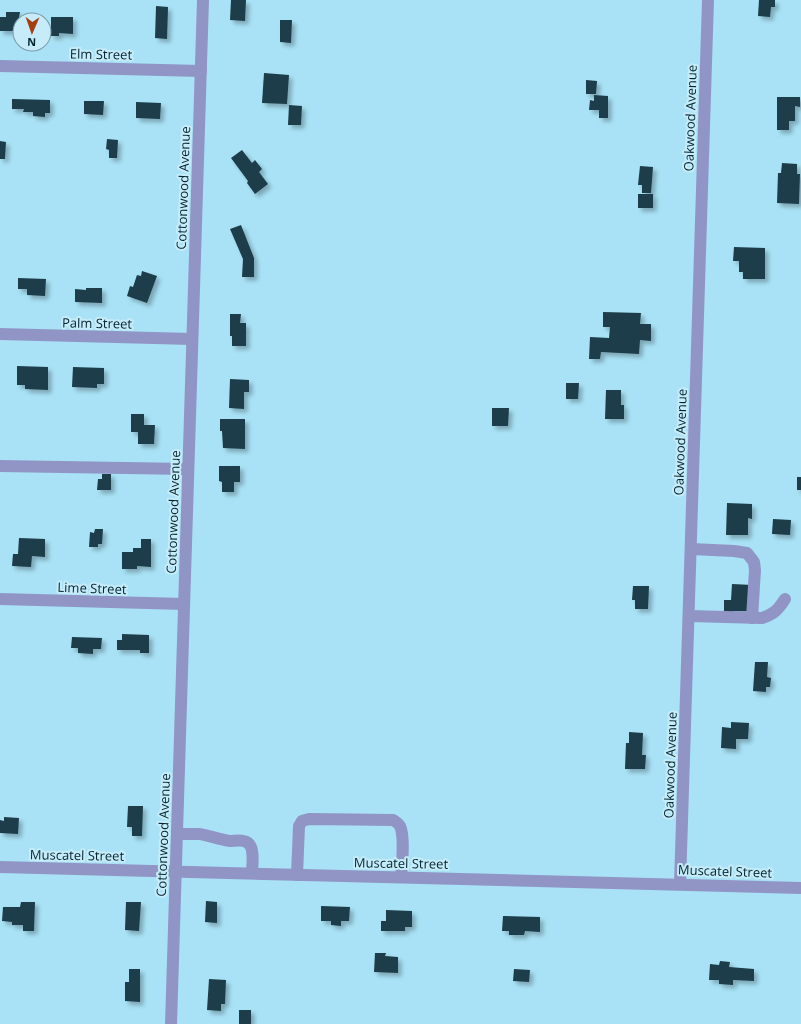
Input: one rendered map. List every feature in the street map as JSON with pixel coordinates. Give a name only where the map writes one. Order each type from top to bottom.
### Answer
[{"type":"street","name":"Cottonwood Avenue","points":[[171,1024],[203,0]]},
{"type":"street","name":"Oakwood Avenue","points":[[680,884],[708,0]]},
{"type":"street","name":"Elm Street","points":[[0,66],[201,71]]},
{"type":"street","name":"Palm Street","points":[[0,334],[192,339]]},
{"type":"street","points":[[0,466],[188,469]]},
{"type":"street","points":[[691,549],[734,551],[746,554],[754,562],[755,570],[752,618]]},
{"type":"street","name":"Lime Street","points":[[0,599],[184,604]]},
{"type":"street","points":[[689,616],[762,618],[771,615],[780,608],[785,599]]},
{"type":"street","points":[[297,874],[299,826],[302,821],[309,819],[393,820],[397,822],[401,828],[403,841],[401,877]]},
{"type":"street","points":[[177,834],[201,834],[219,840],[243,840],[251,847],[252,873]]},
{"type":"street","name":"Muscatel Street","points":[[0,867],[801,888]]},
{"type":"building","points":[[231,0],[246,0],[245,21],[230,20]]},
{"type":"building","points":[[759,0],[775,0],[775,7],[771,7],[770,17],[758,16]]},
{"type":"building","points":[[156,6],[168,7],[167,39],[155,38]]},
{"type":"building","points":[[6,12],[12,12],[12,31],[0,31],[0,17],[6,17]]},
{"type":"building","points":[[52,17],[73,17],[73,34],[59,33],[59,36],[52,36]]},
{"type":"building","points":[[280,20],[292,20],[291,43],[280,42]]},
{"type":"building","points":[[264,73],[289,75],[287,104],[262,103]]},
{"type":"building","points":[[586,80],[597,81],[596,94],[586,94]]},
{"type":"building","points":[[594,95],[608,96],[608,118],[599,118],[599,110],[589,110],[590,100],[594,101]]},
{"type":"building","points":[[777,97],[800,97],[800,107],[795,106],[795,121],[789,121],[789,130],[777,130]]},
{"type":"building","points":[[12,99],[50,100],[50,113],[45,113],[45,117],[33,116],[33,112],[23,112],[24,109],[12,109]]},
{"type":"building","points":[[84,101],[104,101],[103,115],[84,114]]},
{"type":"building","points":[[136,102],[161,103],[160,119],[136,118]]},
{"type":"building","points":[[289,105],[302,106],[301,125],[288,125]]},
{"type":"building","points":[[107,139],[118,140],[117,158],[109,158],[109,150],[106,149]]},
{"type":"building","points":[[0,141],[6,142],[5,159],[0,159]]},
{"type":"building","points":[[242,150],[252,163],[255,160],[262,169],[259,172],[268,184],[255,194],[247,183],[248,181],[231,158]]},
{"type":"building","points":[[782,163],[797,164],[797,174],[800,174],[799,204],[777,203],[778,173],[781,173]]},
{"type":"building","points":[[640,166],[653,167],[651,193],[642,193],[642,185],[638,185]]},
{"type":"building","points":[[638,194],[653,194],[653,208],[638,208]]},
{"type":"building","points":[[241,225],[254,258],[254,277],[242,277],[243,259],[230,229]]},
{"type":"building","points":[[734,247],[765,248],[765,279],[743,279],[743,272],[739,272],[739,261],[733,261]]},
{"type":"building","points":[[142,271],[157,276],[147,303],[127,296],[130,286],[133,287],[137,275],[141,276]]},
{"type":"building","points":[[18,278],[46,279],[45,296],[27,295],[27,289],[18,289]]},
{"type":"building","points":[[86,288],[102,288],[102,303],[75,302],[75,289],[86,290]]},
{"type":"building","points":[[603,312],[641,313],[640,324],[651,324],[651,341],[640,340],[639,354],[601,352],[600,359],[589,359],[590,337],[609,338],[610,327],[603,327]]},
{"type":"building","points":[[230,314],[241,314],[240,323],[246,323],[246,346],[232,346],[232,336],[230,336]]},
{"type":"building","points":[[17,366],[48,367],[48,390],[25,389],[25,385],[17,385]]},
{"type":"building","points":[[73,367],[104,368],[104,384],[97,384],[97,388],[72,387]]},
{"type":"building","points":[[230,379],[249,380],[249,392],[244,392],[244,409],[229,408]]},
{"type":"building","points":[[566,383],[579,383],[578,399],[566,399]]},
{"type":"building","points":[[606,390],[621,390],[621,405],[624,405],[624,419],[605,419]]},
{"type":"building","points":[[492,408],[509,408],[508,426],[492,426]]},
{"type":"building","points":[[131,414],[144,414],[144,425],[155,425],[154,444],[138,444],[138,432],[131,432]]},
{"type":"building","points":[[220,419],[245,419],[245,449],[223,448],[222,431],[220,431]]},
{"type":"building","points":[[219,466],[240,466],[240,482],[234,482],[234,492],[222,492],[222,482],[219,481]]},
{"type":"building","points":[[102,474],[111,474],[111,490],[97,490],[98,479],[102,479]]},
{"type":"building","points":[[797,477],[801,477],[801,490],[797,490]]},
{"type":"building","points":[[727,503],[752,504],[752,519],[748,518],[748,535],[726,535]]},
{"type":"building","points":[[773,519],[791,520],[790,535],[772,534]]},
{"type":"building","points":[[95,529],[103,529],[102,544],[98,544],[98,547],[89,547],[90,532],[94,533]]},
{"type":"building","points":[[19,538],[45,539],[45,557],[32,556],[31,567],[12,566],[13,554],[18,554]]},
{"type":"building","points":[[141,539],[151,539],[151,567],[137,566],[137,569],[122,569],[122,552],[133,552],[133,548],[141,548]]},
{"type":"building","points":[[732,584],[752,585],[751,611],[733,611],[733,615],[724,614],[724,600],[731,600]]},
{"type":"building","points":[[633,586],[649,586],[648,609],[635,609],[635,600],[632,600]]},
{"type":"building","points":[[122,634],[149,635],[149,653],[140,653],[140,650],[117,650],[117,640],[122,640]]},
{"type":"building","points":[[72,637],[102,638],[101,649],[93,649],[93,654],[78,653],[78,648],[71,648]]},
{"type":"building","points":[[755,662],[768,662],[767,677],[771,678],[770,687],[766,687],[766,692],[753,691]]},
{"type":"building","points":[[731,722],[749,723],[748,739],[736,739],[736,749],[721,748],[722,727],[731,728]]},
{"type":"building","points":[[629,732],[643,733],[642,755],[646,755],[645,769],[625,769],[626,743],[629,743]]},
{"type":"building","points":[[128,806],[143,806],[142,836],[132,836],[132,827],[127,827]]},
{"type":"building","points":[[4,817],[19,818],[18,834],[0,833],[0,820],[4,821]]},
{"type":"building","points":[[206,901],[217,902],[217,923],[205,922]]},
{"type":"building","points":[[21,902],[35,902],[34,931],[23,931],[23,925],[12,925],[12,922],[2,921],[3,907],[20,907]]},
{"type":"building","points":[[126,902],[141,902],[139,931],[125,930]]},
{"type":"building","points":[[321,906],[350,907],[349,921],[341,921],[341,926],[331,925],[331,921],[321,921]]},
{"type":"building","points":[[386,910],[412,911],[412,927],[405,927],[405,931],[381,931],[381,921],[386,921]]},
{"type":"building","points":[[503,916],[540,917],[540,932],[525,931],[524,935],[509,935],[509,931],[502,931]]},
{"type":"building","points":[[375,953],[386,953],[385,956],[398,957],[398,973],[374,972]]},
{"type":"building","points":[[720,961],[730,962],[729,967],[754,969],[754,981],[733,980],[733,985],[719,984],[719,980],[709,980],[710,964],[719,965]]},
{"type":"building","points":[[129,969],[140,969],[140,1002],[125,1001],[125,982],[129,982]]},
{"type":"building","points":[[514,969],[530,970],[529,982],[513,981]]},
{"type":"building","points":[[209,979],[226,980],[225,1004],[221,1004],[221,1011],[207,1010]]},
{"type":"building","points":[[239,1010],[251,1010],[251,1024],[239,1024]]}]
